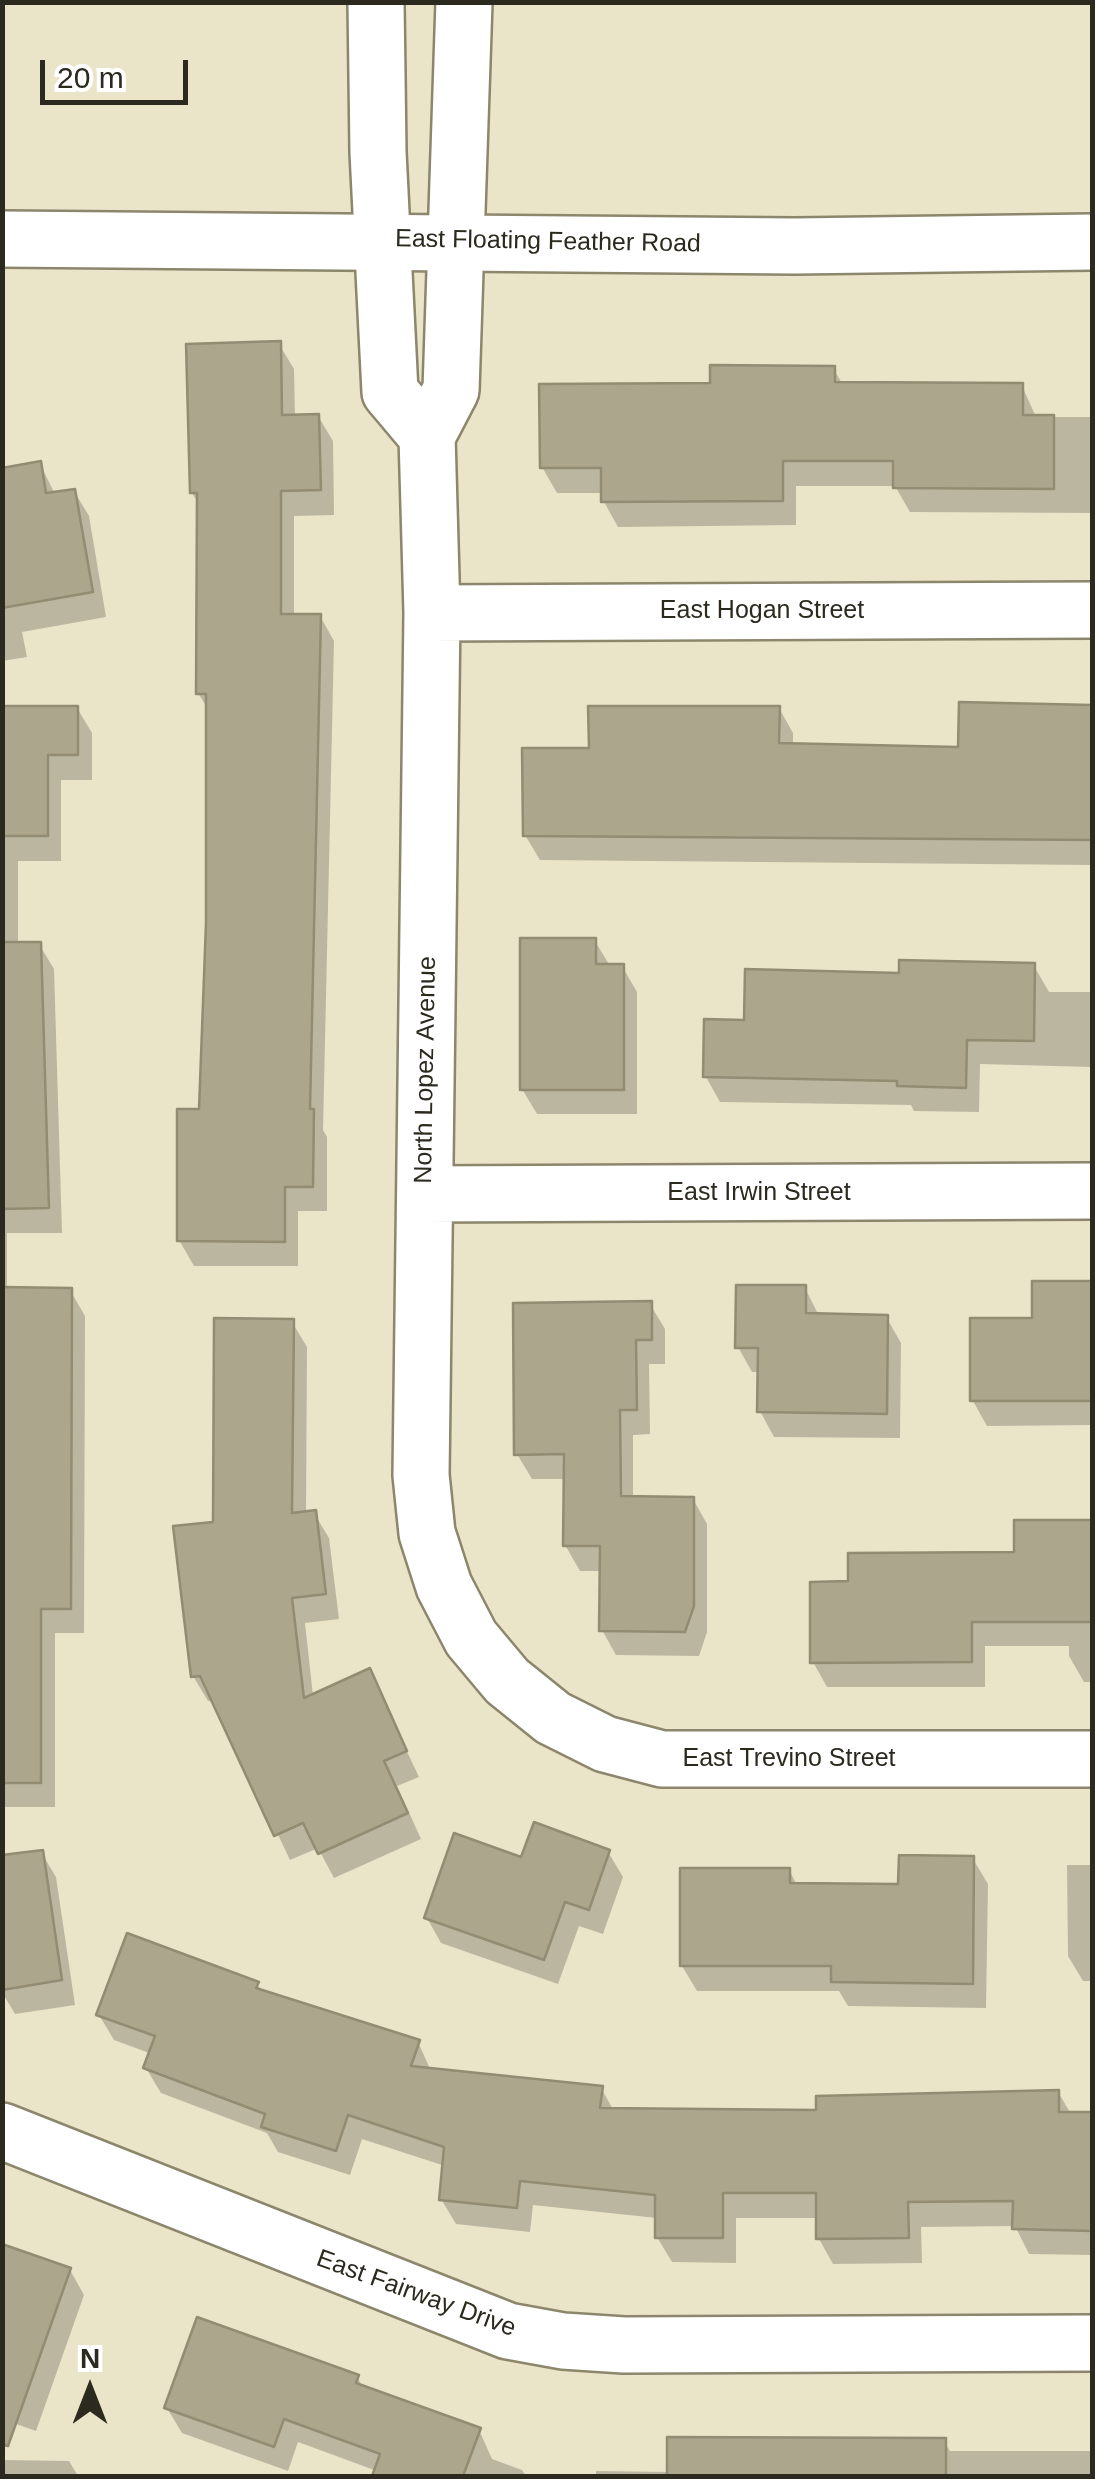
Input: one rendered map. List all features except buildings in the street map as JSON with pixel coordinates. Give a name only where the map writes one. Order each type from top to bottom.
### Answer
[{"type":"street","points":[[376,2],[390,392],[428,436]]},
{"type":"street","name":"North Lopez Avenue","points":[[464,2],[451,390],[428,436],[432,613],[422,1475],[428,1533],[444,1586],[471,1638],[507,1681]]},
{"type":"street","name":"East Floating Feather Road","points":[[2,240],[796,246],[1092,242]]},
{"type":"street","name":"East Hogan Street","points":[[432,613],[1092,610]]},
{"type":"street","name":"East Irwin Street","points":[[425,1194],[1092,1191]]},
{"type":"street","name":"East Trevino Street","points":[[507,1681],[570,1727],[605,1744],[662,1759],[1092,1759]]},
{"type":"street","name":"East Fairway Drive","points":[[2,2131],[454,2312],[526,2334],[624,2344],[1092,2342]]}]
